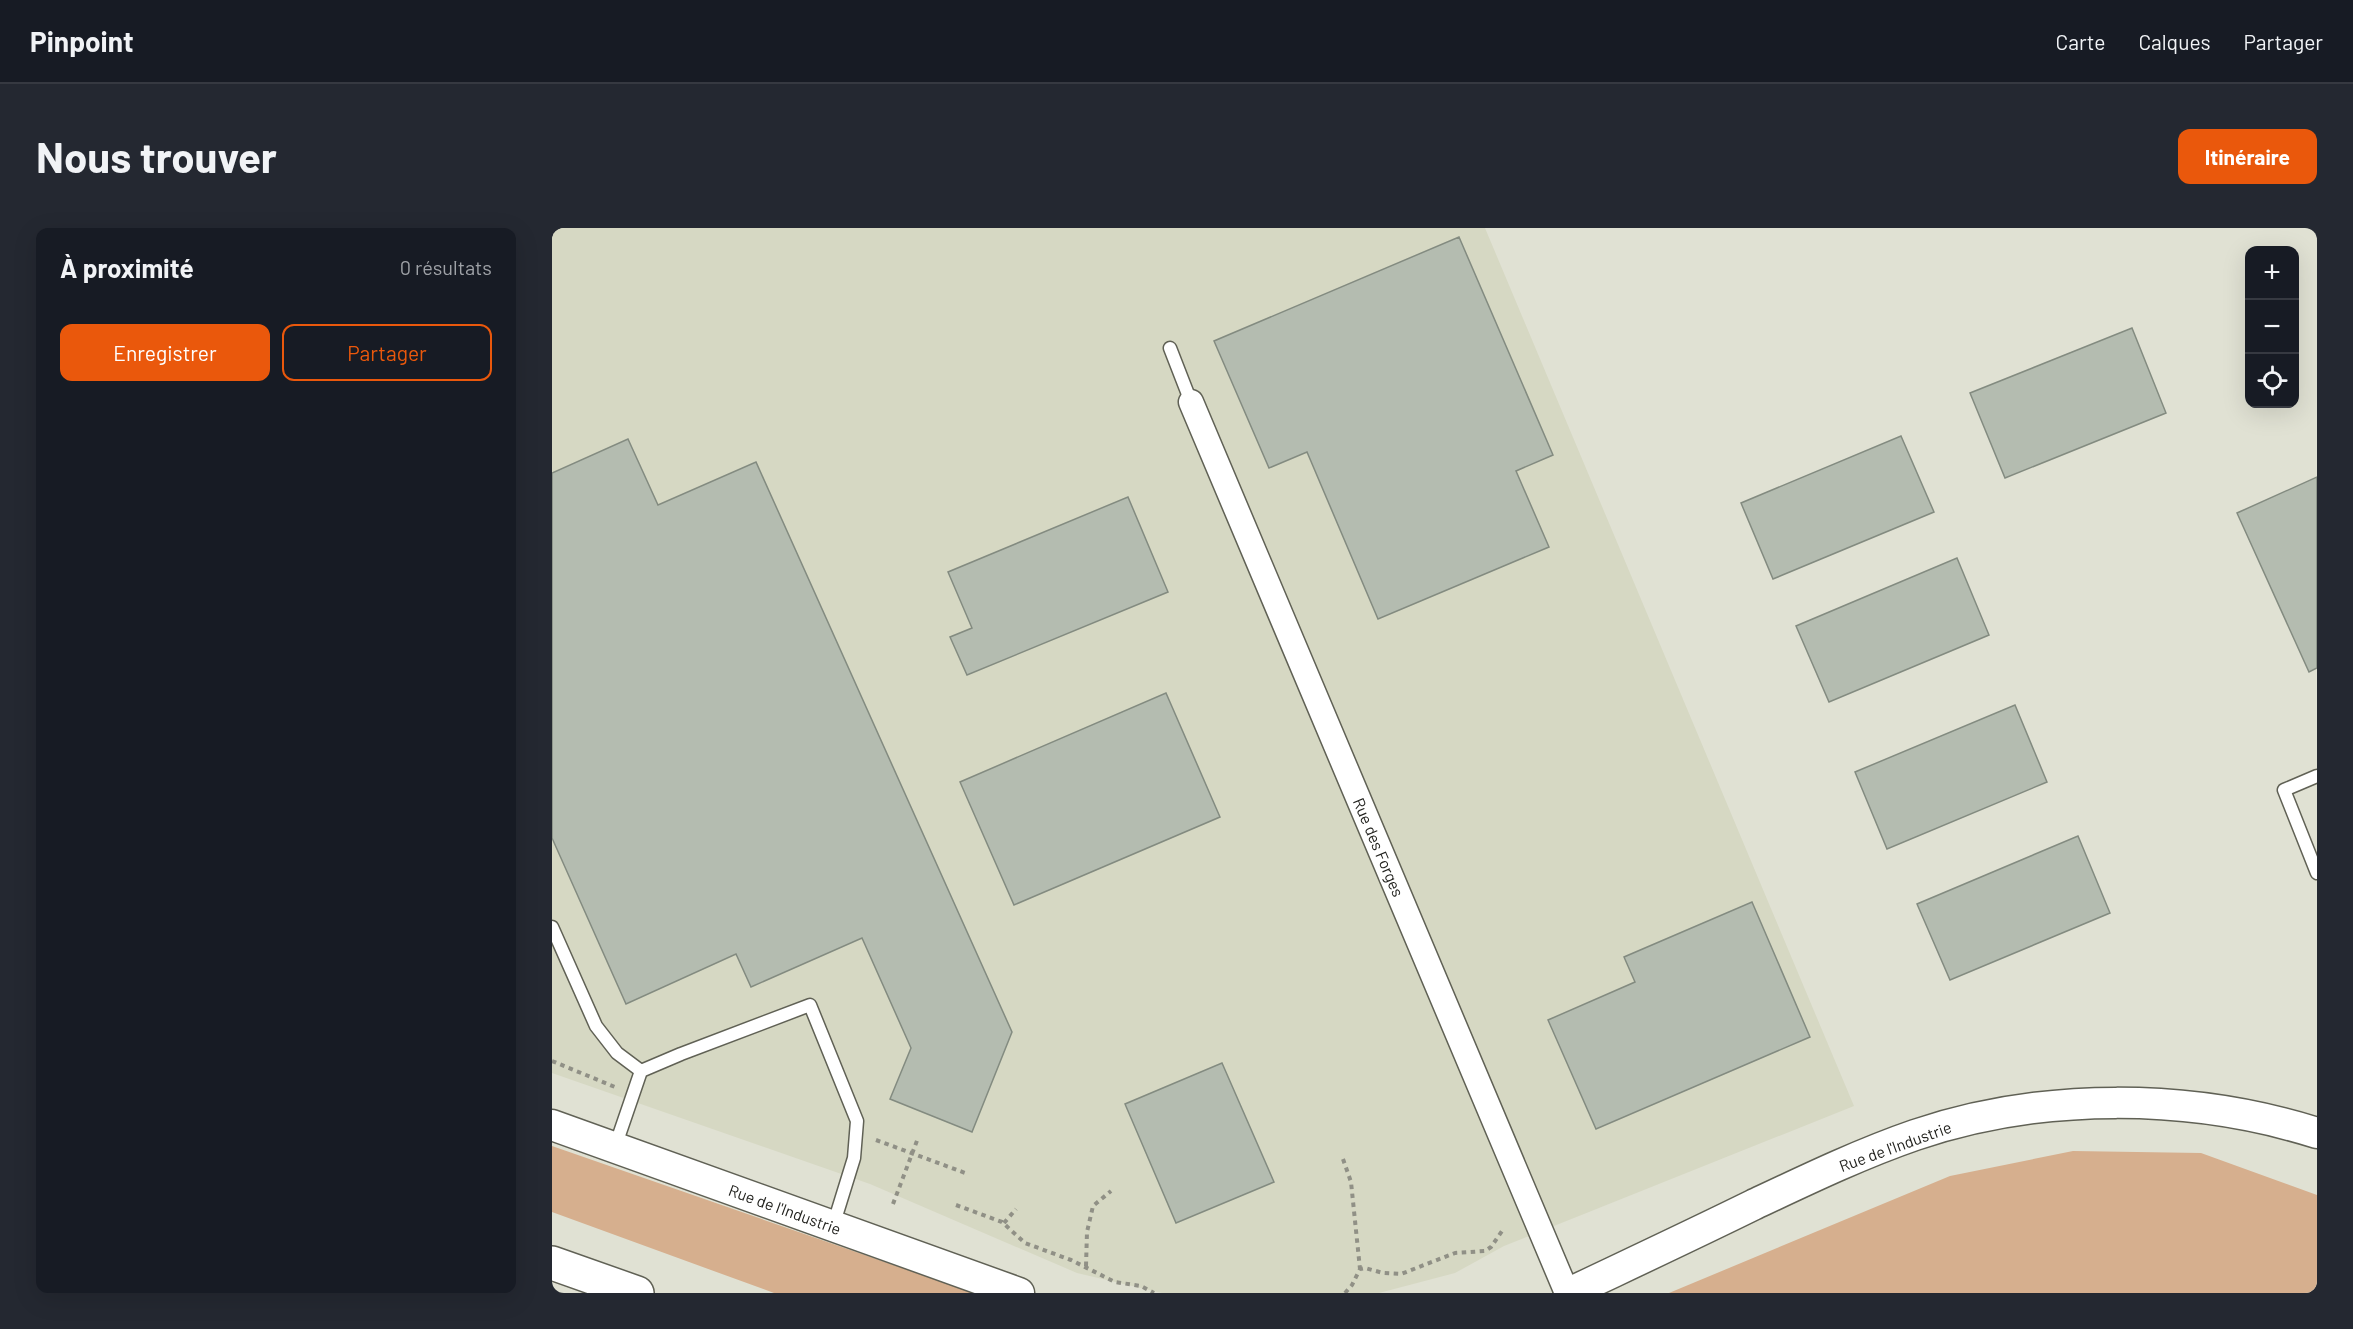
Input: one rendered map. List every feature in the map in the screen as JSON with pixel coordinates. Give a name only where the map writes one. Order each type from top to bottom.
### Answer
[{"type":"highway","points":[[552,1263],[637,1293]]},
{"type":"street","name":"Rue des Forges","points":[[1191,402],[1568,1293]]},
{"type":"street","name":"Rue de l'Industrie","points":[[1568,1293],[1875,1150],[1917,1134],[1971,1120],[2068,1106],[2129,1104],[2219,1110],[2280,1122],[2317,1133]]},
{"type":"street","name":"Rue de l'Industrie","points":[[552,1125],[1018,1293]]},
{"type":"lane","points":[[1170,348],[1191,402]]},
{"type":"lane","points":[[2317,776],[2284,790],[2317,873]]},
{"type":"lane","points":[[552,927],[596,1026],[617,1053],[641,1071]]},
{"type":"lane","points":[[641,1071],[810,1005],[857,1121],[854,1158],[832,1226]]},
{"type":"lane","points":[[615,1147],[641,1071]]},
{"type":"path","points":[[552,1061],[634,1094]]},
{"type":"path","points":[[893,1204],[918,1138]]},
{"type":"path","points":[[873,1139],[968,1174]]},
{"type":"path","points":[[1343,1159],[1351,1182],[1360,1269],[1345,1293]]},
{"type":"path","points":[[1086,1266],[1087,1232],[1093,1206],[1111,1191]]},
{"type":"path","points":[[956,1205],[1004,1223],[1024,1243],[1086,1266],[1115,1282],[1141,1286],[1154,1293]]},
{"type":"path","points":[[1004,1223],[1016,1209]]},
{"type":"path","points":[[1360,1269],[1401,1274],[1455,1253],[1485,1251],[1491,1247],[1502,1231]]},
{"type":"shaded area","points":[[552,228],[1485,228],[1854,1106],[1504,1246],[1455,1273],[1379,1293],[1162,1293],[1077,1273],[870,1184],[552,1073]]},
{"type":"shaded area","points":[[552,1146],[974,1293],[774,1293],[552,1212]]},
{"type":"shaded area","points":[[2073,1151],[2201,1153],[2317,1195],[2317,1293],[1669,1293],[1950,1176]]},
{"type":"building","points":[[1459,237],[1553,455],[1516,471],[1549,547],[1378,619],[1307,452],[1269,468],[1214,341]]},
{"type":"building","points":[[2132,328],[2166,413],[2005,478],[1970,393]]},
{"type":"building","points":[[1901,436],[1934,512],[1773,579],[1741,503]]},
{"type":"building","points":[[628,439],[658,505],[756,462],[1012,1032],[972,1132],[890,1099],[911,1048],[862,938],[751,987],[736,954],[626,1004],[552,838],[552,473]]},
{"type":"building","points":[[2317,477],[2317,668],[2309,672],[2237,513]]},
{"type":"building","points":[[1128,497],[1168,592],[967,675],[950,637],[972,628],[948,572]]},
{"type":"building","points":[[1957,558],[1989,635],[1829,702],[1796,626]]},
{"type":"building","points":[[1166,693],[1220,817],[1014,905],[960,782]]},
{"type":"building","points":[[2015,705],[2047,782],[1887,849],[1855,772]]},
{"type":"building","points":[[2078,836],[2110,913],[1950,980],[1917,904]]},
{"type":"building","points":[[1752,902],[1810,1037],[1596,1129],[1548,1020],[1635,982],[1624,957]]},
{"type":"building","points":[[1222,1063],[1274,1182],[1176,1223],[1125,1104]]}]
